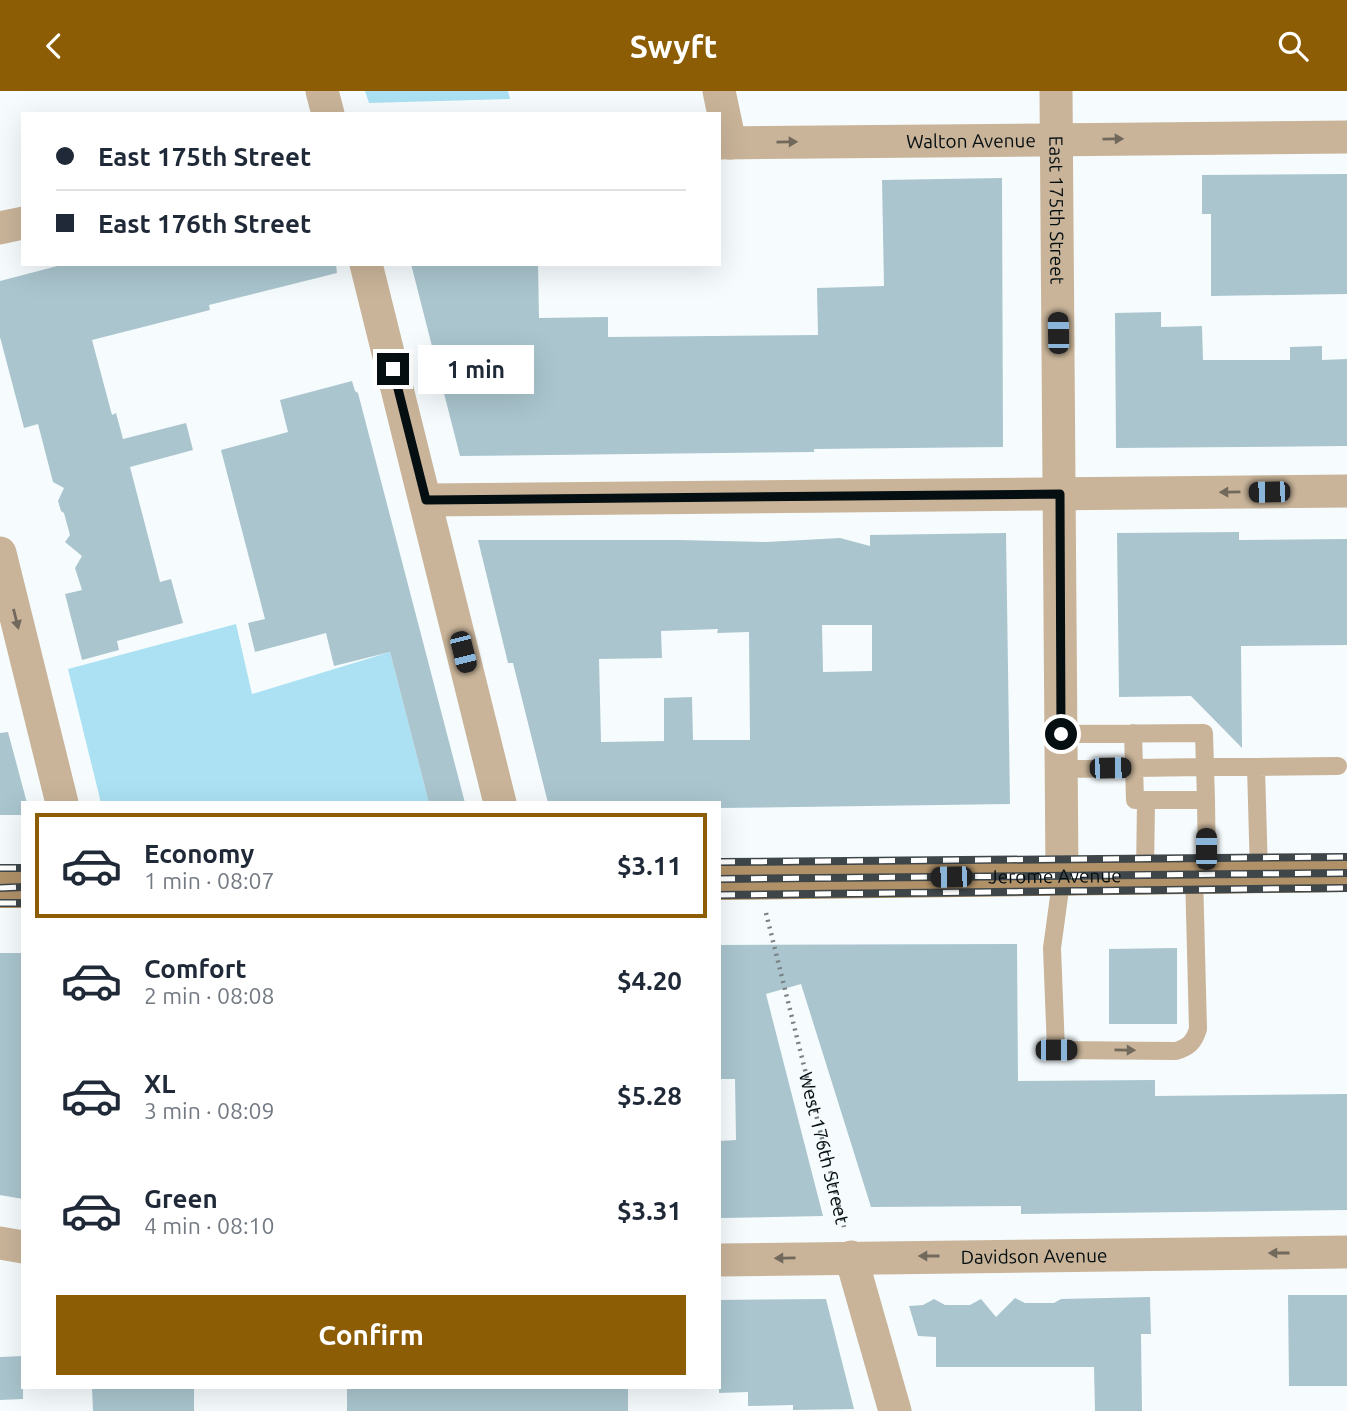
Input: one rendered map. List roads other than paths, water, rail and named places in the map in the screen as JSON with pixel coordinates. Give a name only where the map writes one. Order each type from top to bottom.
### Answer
[{"type":"main road","name":"Jerome Avenue","points":[[721,881],[1347,873]]},
{"type":"main road","points":[[0,889],[21,889]]},
{"type":"street","points":[[322,91],[327,112]]},
{"type":"street","points":[[719,91],[725,143]]},
{"type":"street","name":"East 175th Street","points":[[1056,91],[1062,875]]},
{"type":"street","name":"Walton Avenue","points":[[725,143],[1347,137]]},
{"type":"street","points":[[0,228],[21,223]]},
{"type":"street","points":[[367,266],[500,801]]},
{"type":"street","points":[[426,500],[1347,491]]},
{"type":"street","points":[[0,553],[62,801]]},
{"type":"street","points":[[0,1243],[21,1247]]},
{"type":"street","name":"Davidson Avenue","points":[[721,1260],[1347,1252]]},
{"type":"street","points":[[851,1257],[895,1411]]},
{"type":"lane","points":[[1133,733],[1135,800],[1206,800]]},
{"type":"lane","points":[[1061,734],[1204,733],[1206,800],[1200,874],[1198,1029],[1195,1039],[1187,1048],[1176,1051],[1056,1050],[1052,948],[1062,875]]},
{"type":"lane","points":[[1062,769],[1338,766]]},
{"type":"lane","points":[[1256,767],[1259,874]]},
{"type":"lane","points":[[1145,874],[1146,801]]},
{"type":"railway","points":[[721,862],[1347,857]]},
{"type":"railway","points":[[0,868],[21,868]]},
{"type":"railway","points":[[721,879],[1347,873]]},
{"type":"railway","points":[[0,888],[21,887]]},
{"type":"railway","points":[[721,895],[1347,888]]},
{"type":"railway","points":[[0,903],[21,903]]}]
